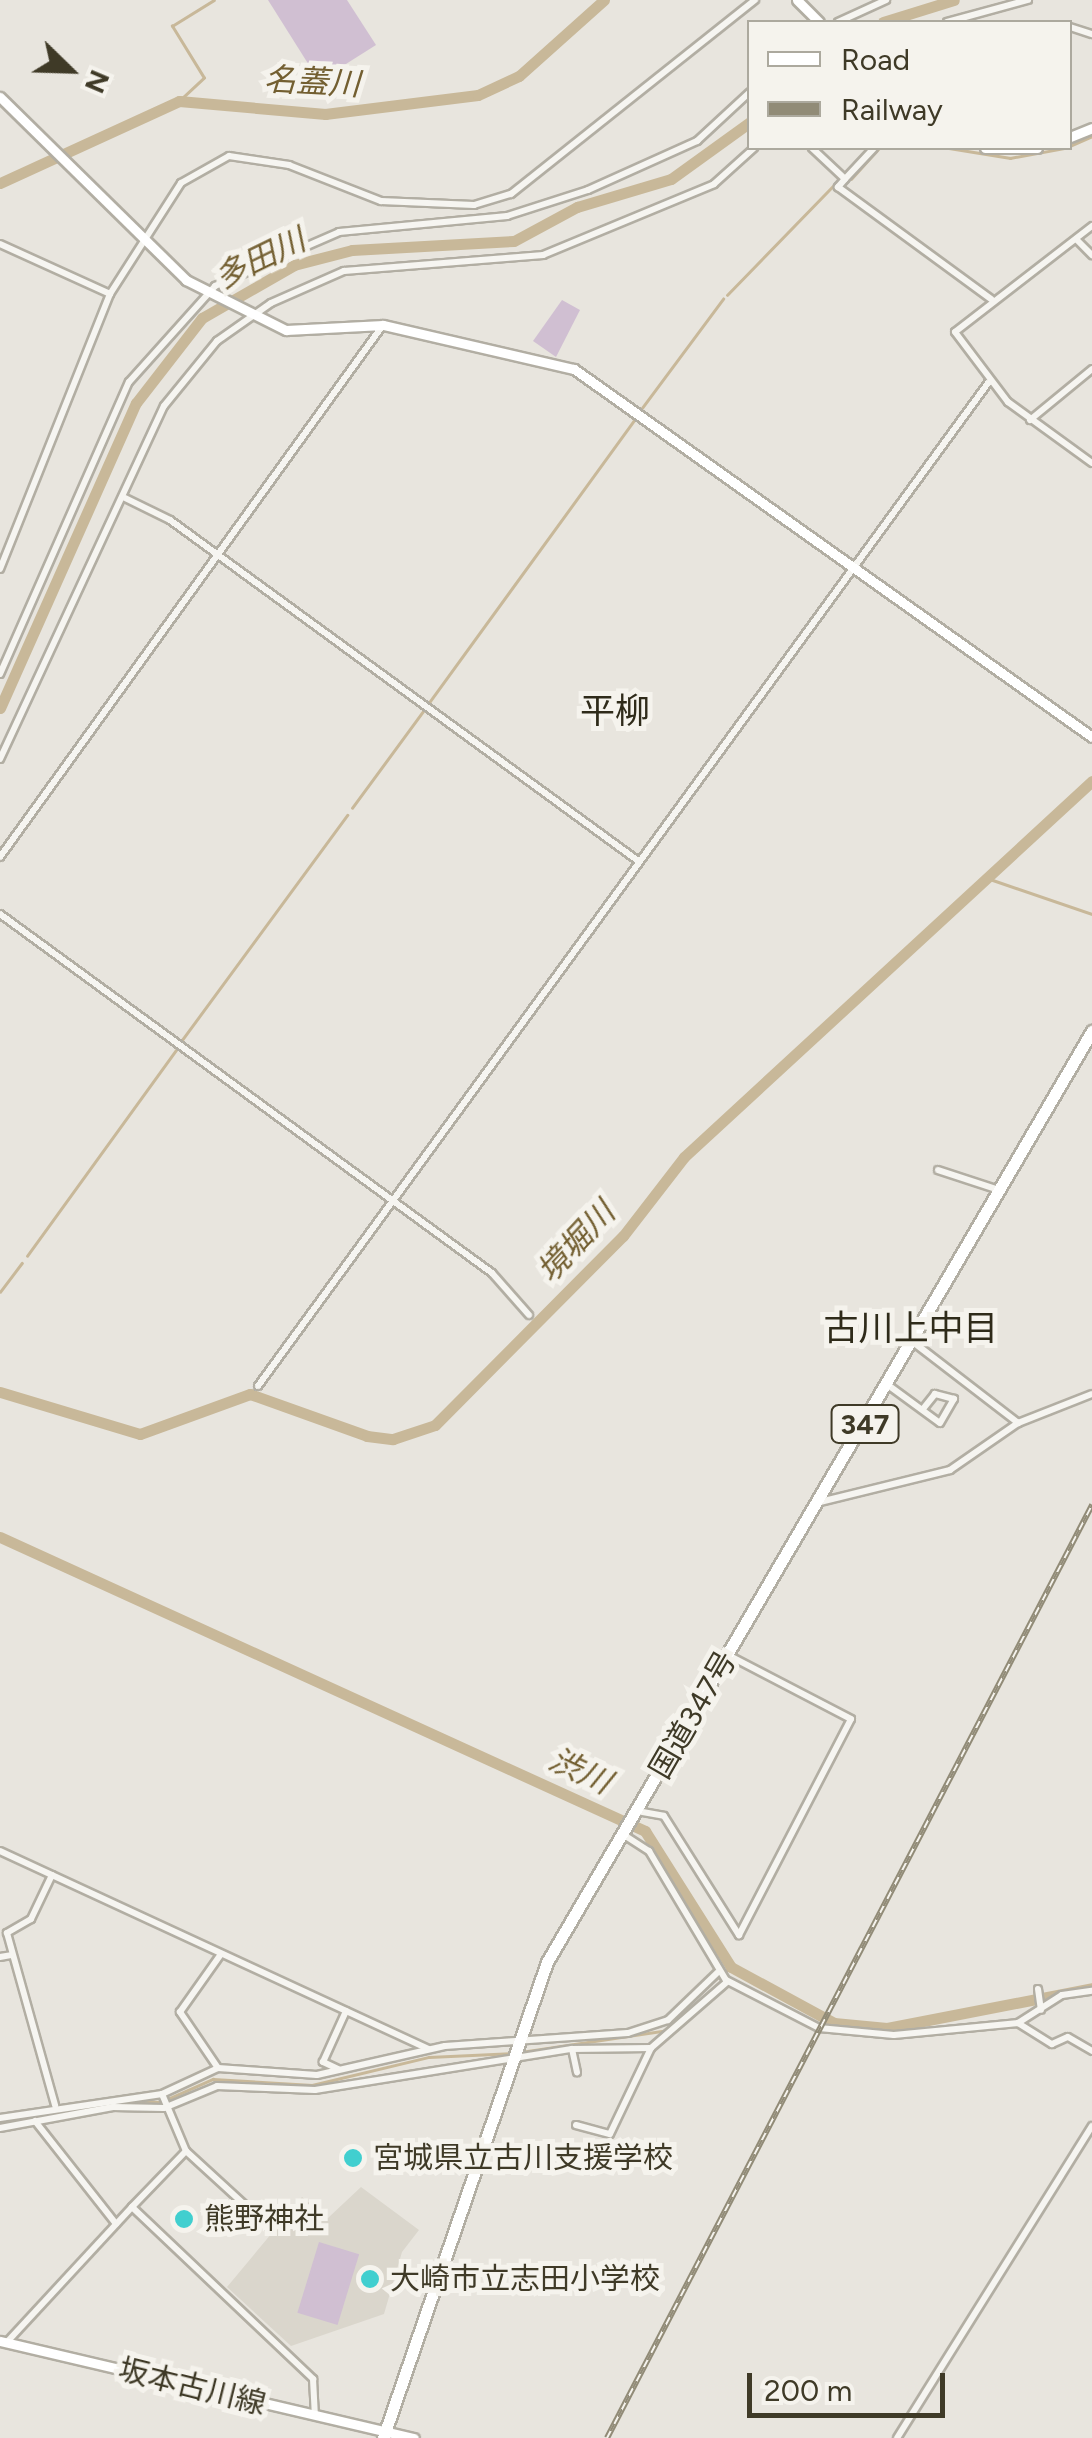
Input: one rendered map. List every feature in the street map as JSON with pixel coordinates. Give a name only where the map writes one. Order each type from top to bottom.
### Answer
[{"type":"highway","name":"国道347号","points":[[384,2435],[510,2051],[547,1962],[820,1502],[1091,1033]]},
{"type":"street","points":[[0,569],[110,294],[141,237],[181,183],[228,156],[289,165],[382,201],[474,204],[511,194],[755,0]]},
{"type":"street","points":[[796,0],[817,20]]},
{"type":"street","points":[[842,20],[886,0]]},
{"type":"street","points":[[954,20],[1028,0]]},
{"type":"street","points":[[0,674],[129,382],[212,292],[339,232],[507,216],[588,190],[697,141],[747,95]]},
{"type":"street","points":[[0,97],[66,158],[172,270],[252,314],[300,332],[383,326],[574,369],[1092,737]]},
{"type":"street","points":[[0,759],[182,378],[252,314],[344,271],[543,255],[714,184],[752,150]]},
{"type":"street","points":[[814,150],[845,179]]},
{"type":"street","points":[[872,150],[838,188],[991,300]]},
{"type":"street","points":[[1092,226],[991,300],[955,332],[988,383],[1030,420],[1092,463]]},
{"type":"street","points":[[1076,238],[1092,255]]},
{"type":"street","points":[[0,244],[110,294]]},
{"type":"street","points":[[0,857],[383,326]]},
{"type":"street","points":[[1030,420],[1092,369]]},
{"type":"street","points":[[258,1386],[988,383]]},
{"type":"street","points":[[125,498],[219,556],[638,860]]},
{"type":"street","points":[[0,914],[492,1273],[529,1315]]},
{"type":"street","points":[[938,1170],[1000,1190]]},
{"type":"street","points":[[913,1342],[1018,1422]]},
{"type":"street","points":[[888,1384],[940,1422],[954,1400],[934,1394],[923,1409]]},
{"type":"street","points":[[820,1502],[950,1470],[1018,1422],[1092,1394]]},
{"type":"street","points":[[636,1814],[664,1816],[739,1935],[851,1719],[728,1654]]},
{"type":"street","points":[[625,1833],[649,1851],[723,1977],[802,2021],[854,2034],[1018,2022],[1070,1991],[1092,1991]]},
{"type":"street","points":[[0,1852],[429,2049]]},
{"type":"street","points":[[52,1875],[31,1919],[7,1933],[55,2105]]},
{"type":"street","points":[[218,2068],[180,2012],[221,1954]]},
{"type":"street","points":[[0,1957],[11,1955]]},
{"type":"street","points":[[576,2125],[610,2134],[651,2048],[723,1977]]},
{"type":"street","points":[[0,2118],[163,2101],[218,2086],[315,2090],[456,2060],[644,2030],[671,2018],[723,1977]]},
{"type":"street","points":[[1038,1990],[1042,2011]]},
{"type":"street","points":[[338,2069],[323,2062],[346,2010]]},
{"type":"street","points":[[1018,2022],[1052,2044],[1068,2037],[1092,2051]]},
{"type":"street","points":[[0,2128],[55,2105],[163,2101],[218,2068],[266,2076],[338,2069],[429,2049],[651,2048]]},
{"type":"street","points":[[572,2049],[576,2072]]},
{"type":"street","points":[[163,2101],[186,2150],[269,2227]]},
{"type":"street","points":[[36,2116],[116,2224]]},
{"type":"street","points":[[897,2438],[1092,2126]]},
{"type":"street","points":[[0,2328],[6,2339],[186,2150]]},
{"type":"street","points":[[132,2207],[313,2379],[315,2417]]},
{"type":"street","name":"坂本古川線","points":[[6,2339],[384,2435],[414,2438]]},
{"type":"shaded area","points":[[268,0],[347,0],[376,45],[319,81]]},
{"type":"shaded area","points":[[562,300],[580,310],[556,357],[533,341]]},
{"type":"shaded area","name":"大崎市立志田小学校","points":[[361,2187],[419,2230],[402,2252],[384,2314],[291,2346],[227,2287],[302,2197],[328,2218]]},
{"type":"shaded area","points":[[319,2242],[359,2254],[338,2325],[297,2313]]},
{"type":"waterway","points":[[179,101],[204,78],[172,26],[214,0]]},
{"type":"waterway","name":"名蓋川","points":[[0,183],[179,101],[325,114],[478,95],[519,76],[604,0]]},
{"type":"waterway","name":"多田川","points":[[889,20],[954,0]]},
{"type":"waterway","name":"多田川","points":[[0,708],[136,403],[202,318],[294,265],[352,250],[514,241],[577,207],[671,179],[747,124]]},
{"type":"waterway","points":[[1072,145],[1092,136]]},
{"type":"waterway","points":[[851,179],[877,150]]},
{"type":"waterway","points":[[961,150],[1010,158],[1054,150]]},
{"type":"waterway","points":[[727,295],[838,181]]},
{"type":"waterway","points":[[642,408],[723,299]]},
{"type":"waterway","points":[[428,704],[635,419]]},
{"type":"waterway","points":[[352,808],[424,710]]},
{"type":"waterway","name":"境堀川","points":[[0,1392],[140,1434],[250,1394],[367,1436],[393,1439],[435,1425],[623,1236],[684,1157],[1092,781]]},
{"type":"waterway","points":[[182,1040],[347,815]]},
{"type":"waterway","points":[[987,878],[1092,914]]},
{"type":"waterway","points":[[27,1256],[176,1050]]},
{"type":"waterway","points":[[0,1292],[22,1263]]},
{"type":"waterway","name":"渋川","points":[[0,1537],[645,1831],[731,1967],[834,2023],[887,2028],[1092,1988]]},
{"type":"waterway","points":[[712,1982],[731,1967]]},
{"type":"waterway","points":[[521,2052],[668,2030],[685,2008]]},
{"type":"waterway","points":[[132,2101],[161,2102],[213,2079],[312,2085],[429,2057],[513,2053]]},
{"type":"waterway","points":[[0,2124],[30,2117]]},
{"type":"railway","points":[[607,2438],[1092,1505]]},
{"type":"place","name":"宮城県立古川支援学校","points":[[353,2158]]},
{"type":"place","name":"熊野神社","points":[[184,2219]]},
{"type":"place","name":"大崎市立志田小学校","points":[[370,2279]]},
{"type":"district","name":"平柳","points":[[615,711]]},
{"type":"district","name":"古川上中目","points":[[911,1328]]}]
